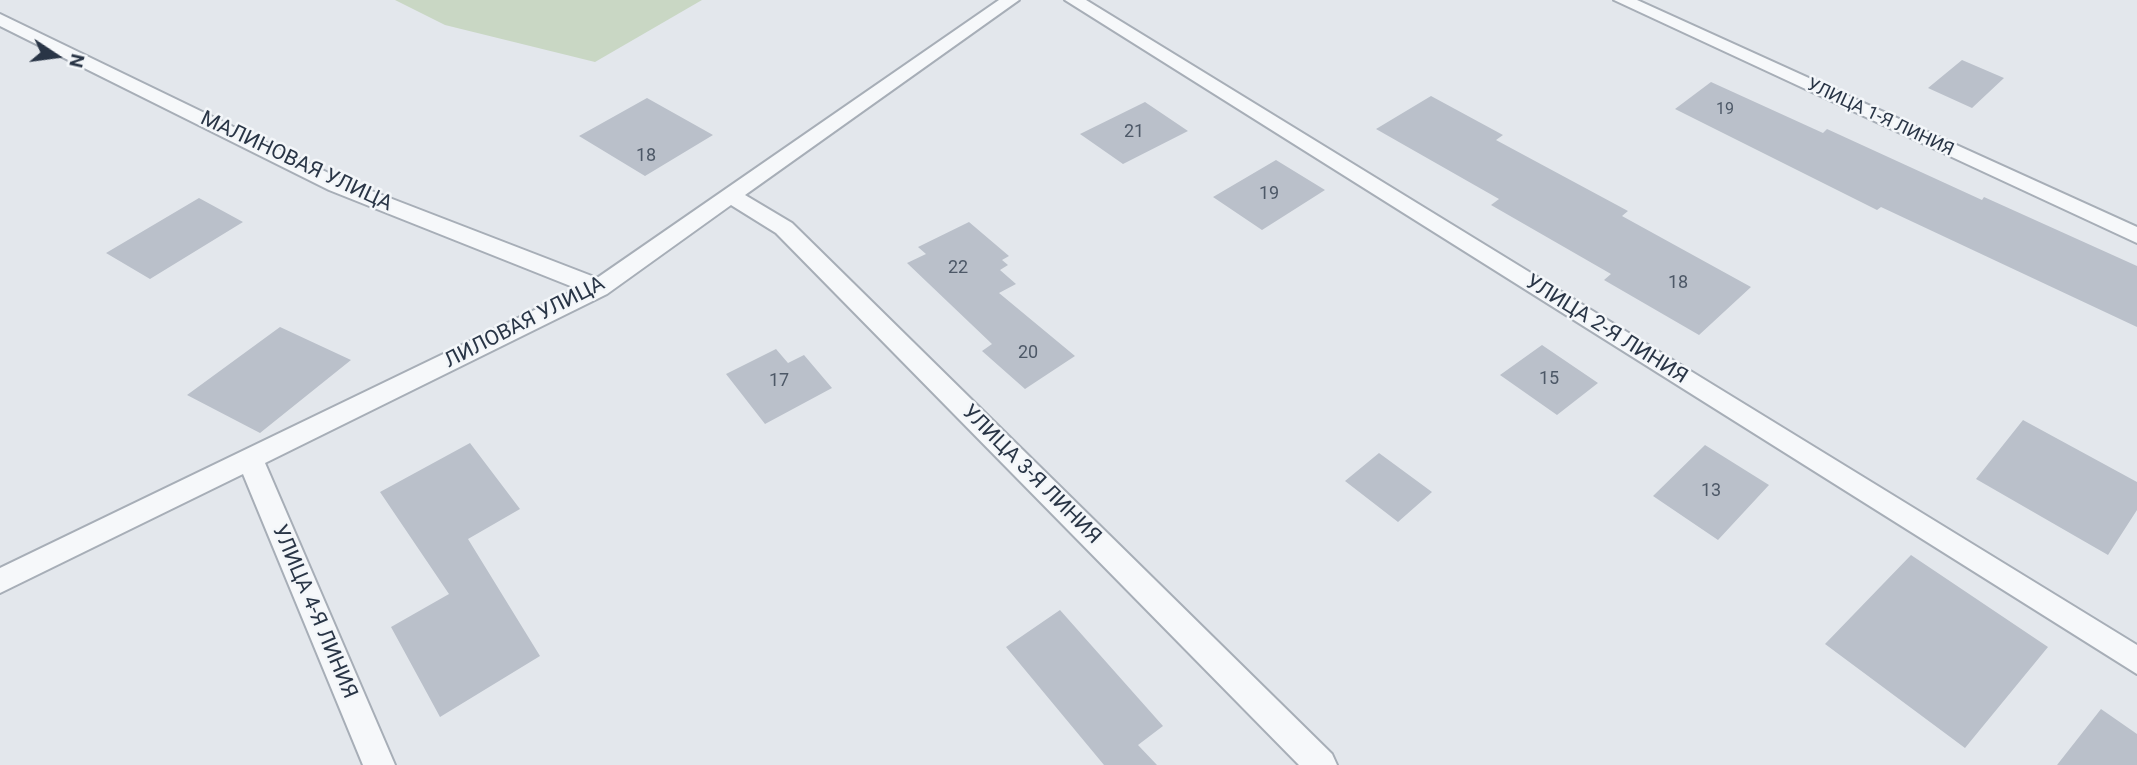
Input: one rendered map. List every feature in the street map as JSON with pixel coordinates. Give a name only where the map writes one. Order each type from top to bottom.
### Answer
[{"type":"lane","name":"ЛИЛОВАЯ УЛИЦА","points":[[0,581],[599,288],[1010,0]]},
{"type":"lane","name":"УЛИЦА 2-Я ЛИНИЯ","points":[[1074,0],[2137,661]]},
{"type":"lane","name":"УЛИЦА 1-Я ЛИНИЯ","points":[[1623,0],[2137,236]]},
{"type":"lane","name":"МАЛИНОВАЯ УЛИЦА","points":[[0,19],[336,185],[599,288]]},
{"type":"lane","name":"УЛИЦА 3-Я ЛИНИЯ","points":[[731,196],[784,228],[1321,765]]},
{"type":"lane","name":"УЛИЦА 4-Я ЛИНИЯ","points":[[250,459],[379,765]]},
{"type":"green space","points":[[395,0],[702,0],[595,62],[445,25]]},
{"type":"building","points":[[1962,60],[2004,78],[1972,108],[1928,88]]},
{"type":"building","points":[[1711,82],[1823,133],[1827,129],[1982,200],[1984,197],[2137,266],[2137,327],[1881,207],[1877,210],[1675,109]]},
{"type":"building","points":[[1431,96],[1503,135],[1496,140],[1628,211],[1622,216],[1751,287],[1699,335],[1604,280],[1611,274],[1491,205],[1499,199],[1376,129]]},
{"type":"building","points":[[647,98],[713,135],[645,176],[579,136]]},
{"type":"building","points":[[1145,102],[1188,131],[1123,164],[1080,134]]},
{"type":"building","points":[[1276,160],[1325,190],[1262,230],[1213,197]]},
{"type":"building","points":[[199,198],[243,222],[150,279],[106,253]]},
{"type":"building","points":[[969,222],[1009,256],[1002,260],[1008,265],[1000,270],[1016,284],[999,293],[1075,356],[1025,389],[982,351],[992,344],[907,263],[926,254],[918,247]]},
{"type":"building","points":[[280,327],[351,360],[260,433],[187,395]]},
{"type":"building","points":[[1542,345],[1598,383],[1557,415],[1500,375]]},
{"type":"building","points":[[776,349],[788,363],[804,355],[832,388],[765,424],[726,374]]},
{"type":"building","points":[[2023,420],[2137,482],[2137,510],[2108,555],[1976,479]]},
{"type":"building","points":[[470,443],[520,509],[468,539],[540,656],[440,717],[391,627],[449,594],[380,492]]},
{"type":"building","points":[[1705,445],[1769,485],[1718,540],[1653,496]]},
{"type":"building","points":[[1379,453],[1432,492],[1398,522],[1345,481]]},
{"type":"building","points":[[1911,555],[2048,647],[1965,748],[1825,644]]},
{"type":"building","points":[[1060,610],[1163,726],[1138,745],[1157,765],[1104,765],[1006,647]]},
{"type":"building","points":[[2101,709],[2137,734],[2137,765],[2057,765]]}]
